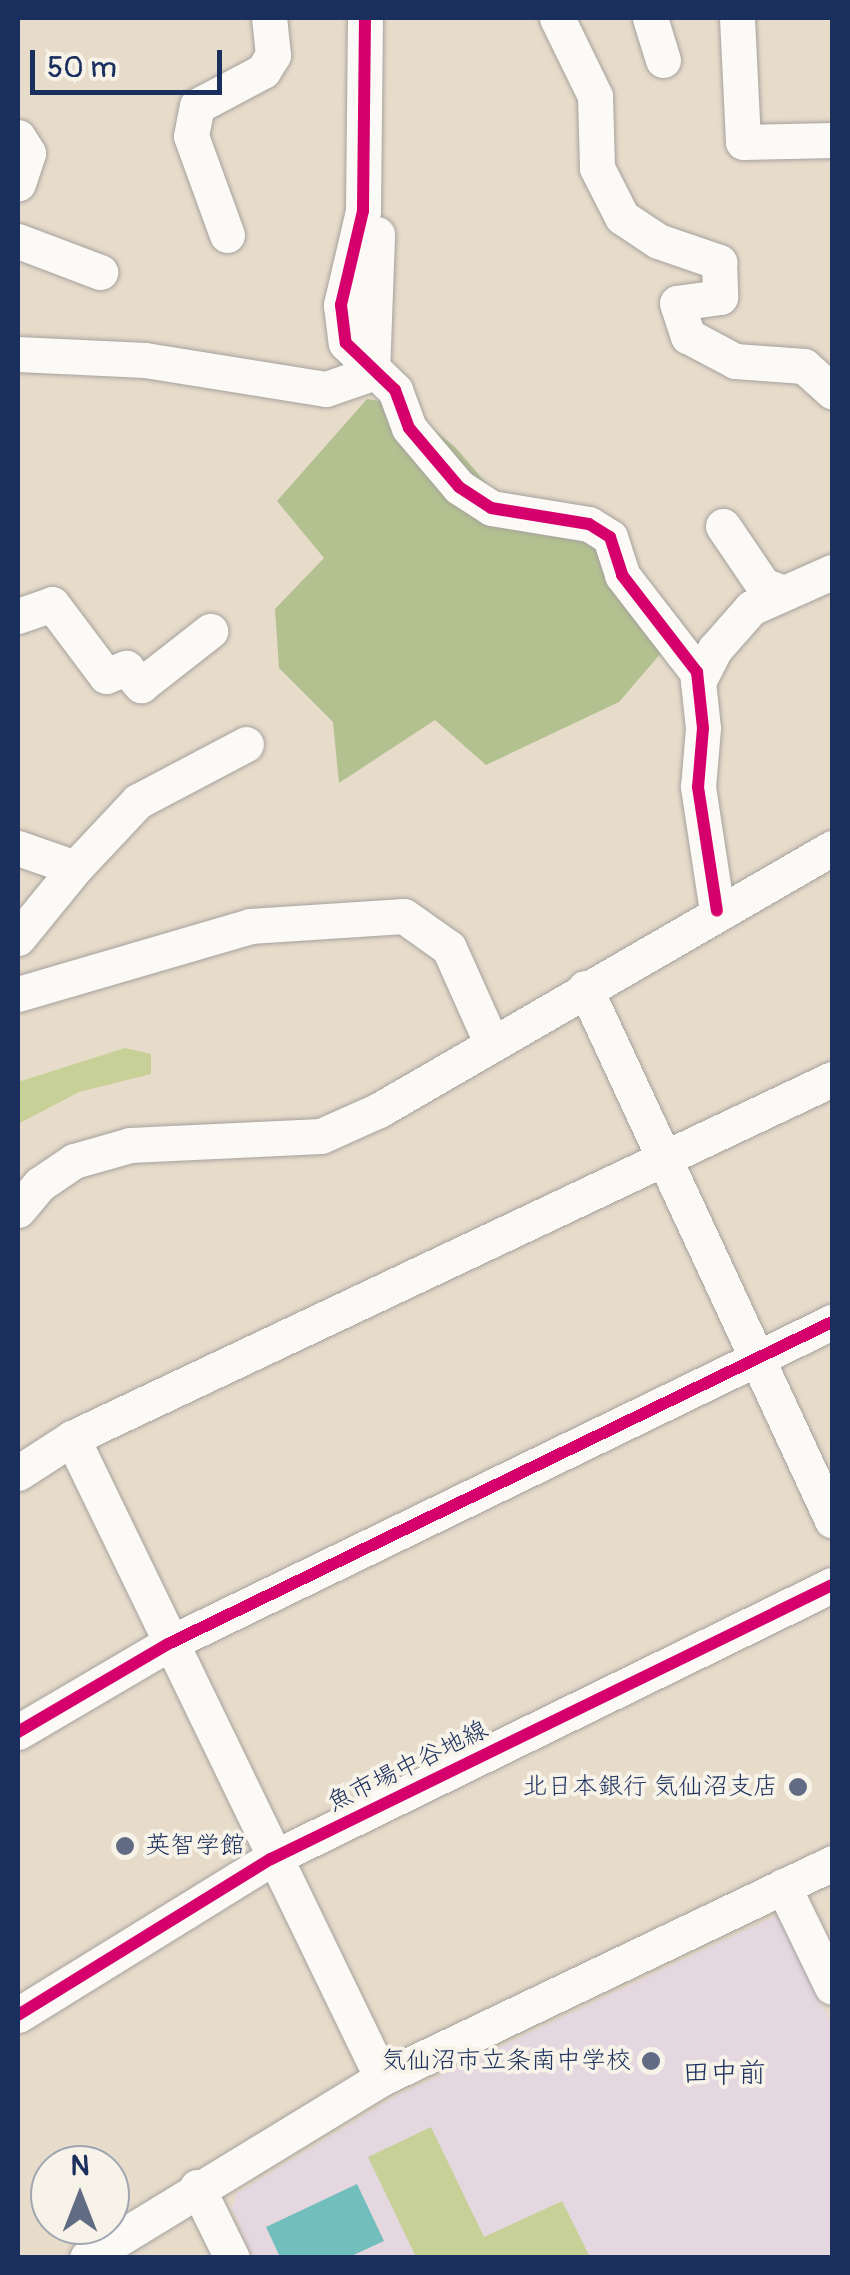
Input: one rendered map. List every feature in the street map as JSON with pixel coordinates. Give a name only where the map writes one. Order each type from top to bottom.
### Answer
[{"type":"street","points":[[227,235],[191,136],[197,106],[263,71],[273,55],[269,18]]},
{"type":"street","points":[[365,18],[363,212],[341,305],[346,344],[372,373],[395,390],[409,428],[459,486],[491,508],[589,524],[610,538],[622,575],[698,682],[698,787],[717,911]]},
{"type":"street","points":[[372,373],[385,18]]},
{"type":"street","points":[[557,18],[595,96],[597,168],[622,217],[658,241],[720,262],[720,297],[677,303],[688,336],[735,361],[804,366],[832,391]]},
{"type":"street","points":[[650,18],[663,60]]},
{"type":"street","points":[[737,18],[743,142],[832,140]]},
{"type":"street","points":[[18,138],[28,153],[18,183]]},
{"type":"street","points":[[18,241],[100,272]]},
{"type":"street","points":[[18,354],[146,360],[326,389],[372,373]]},
{"type":"street","points":[[723,526],[763,585],[781,592]]},
{"type":"street","points":[[698,682],[752,608],[832,572]]},
{"type":"street","points":[[18,616],[52,604],[106,676],[126,668],[141,685],[210,630]]},
{"type":"street","points":[[18,938],[75,868],[138,801],[246,744]]},
{"type":"street","points":[[18,848],[75,868]]},
{"type":"street","points":[[18,1210],[40,1184],[74,1161],[130,1144],[321,1136],[379,1110],[717,911],[832,848]]},
{"type":"street","points":[[18,994],[250,926],[404,916],[448,948],[491,1042]]},
{"type":"street","points":[[585,988],[832,1520]]},
{"type":"street","points":[[18,1473],[72,1438],[832,1079]]},
{"type":"street","points":[[18,1732],[168,1644],[832,1322]]},
{"type":"street","points":[[72,1438],[271,1859],[382,2078]]},
{"type":"street","name":"魚市場中谷地線","points":[[18,2015],[271,1859],[832,1585]]},
{"type":"street","points":[[87,2258],[197,2187],[382,2078],[832,1863]]},
{"type":"street","points":[[783,1886],[832,1987]]},
{"type":"street","points":[[197,2187],[232,2258]]},
{"type":"shaded area","name":"気仙沼市立条南中学校","points":[[780,1914],[832,2026],[832,2257],[253,2257],[232,2209],[237,2193],[396,2096]]},
{"type":"green space","points":[[367,399],[404,405],[456,448],[498,497],[598,542],[667,646],[619,702],[486,765],[435,720],[339,783],[333,722],[279,668],[275,609],[324,558],[277,501]]},
{"type":"green space","points":[[125,1048],[151,1054],[151,1074],[79,1092],[18,1124],[18,1082]]},
{"type":"green space","points":[[431,2127],[484,2237],[562,2201],[590,2257],[416,2257],[368,2157]]},
{"type":"water","points":[[357,2184],[384,2241],[349,2257],[280,2257],[266,2227]]},
{"type":"cycle path","points":[[365,18],[363,211],[341,305],[346,343],[395,390],[409,428],[459,487],[491,508],[589,524],[610,537],[622,575],[697,672],[703,728],[698,787],[717,911]]},
{"type":"cycle path","points":[[18,1732],[168,1644],[832,1322]]},
{"type":"cycle path","points":[[18,2015],[271,1859],[832,1585]]},
{"type":"place","name":"北日本銀行 気仙沼支店","points":[[798,1787]]},
{"type":"place","name":"英智学館","points":[[125,1846]]},
{"type":"place","name":"気仙沼市立条南中学校","points":[[651,2061]]},
{"type":"district","name":"田中前","points":[[724,2074]]}]
